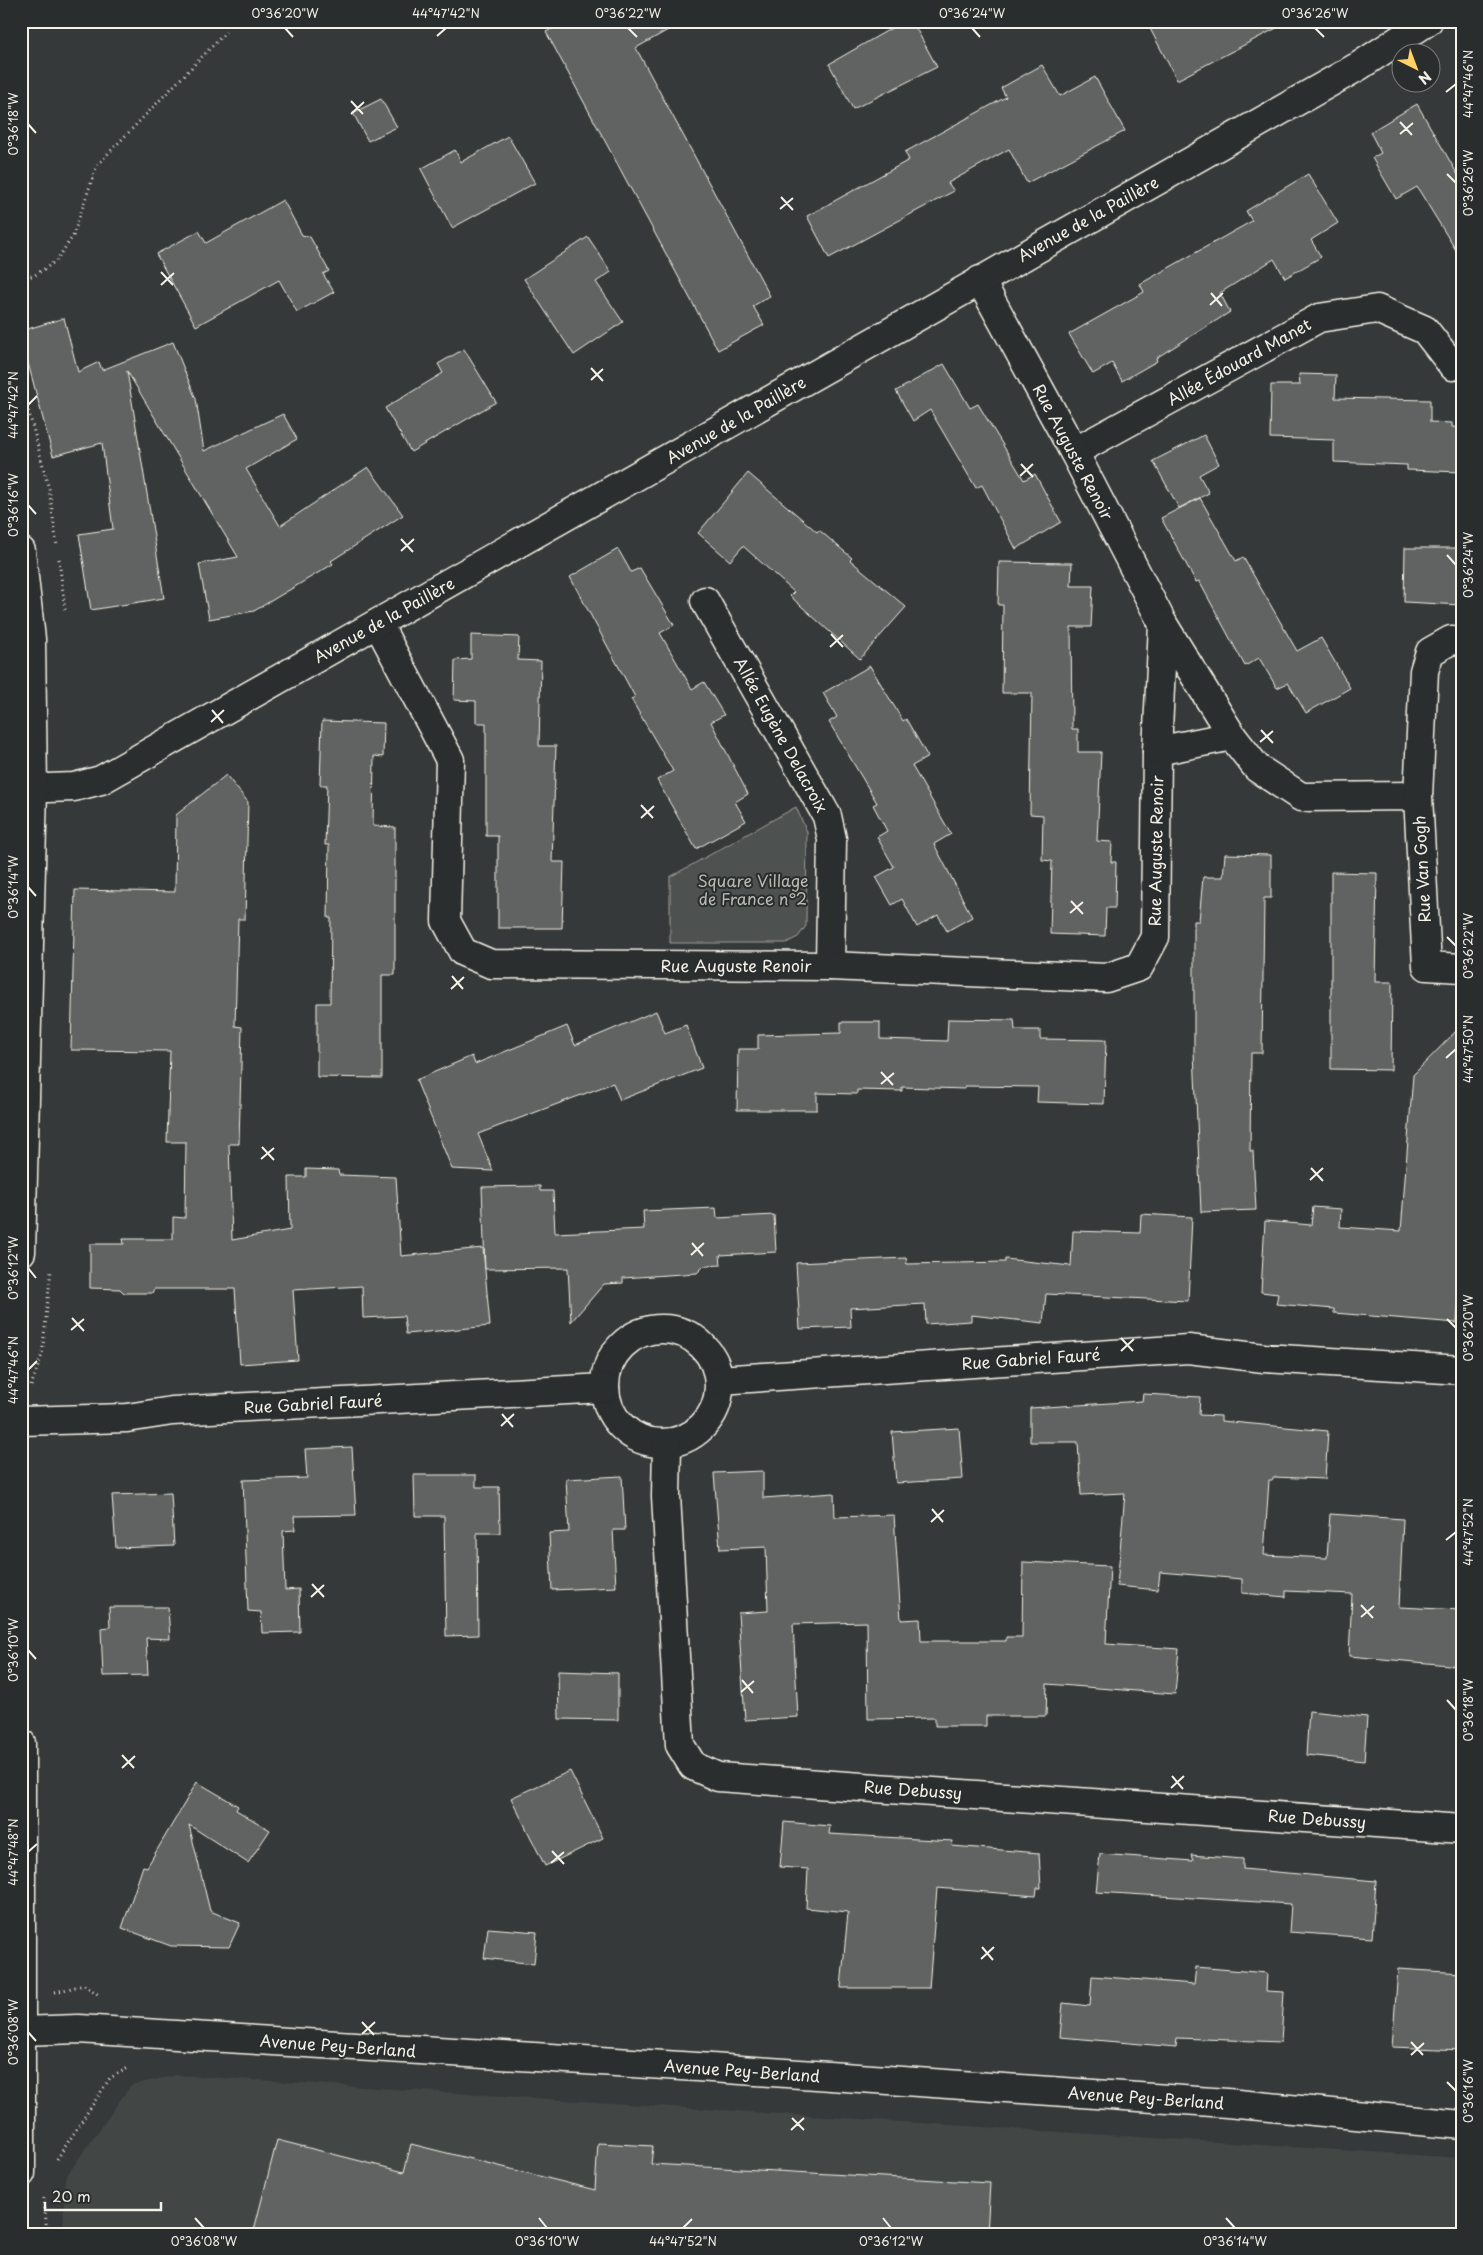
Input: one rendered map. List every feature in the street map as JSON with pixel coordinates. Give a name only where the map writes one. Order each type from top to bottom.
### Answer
[{"type":"street","name":"Avenue de la Paillère","points":[[27,789],[74,787],[101,780],[1359,66],[1428,21]]},
{"type":"street","name":"Rue Auguste Renoir","points":[[980,280],[1074,452],[1163,624],[1232,736],[1157,752]]},
{"type":"street","name":"Allée Édouard Manet","points":[[1074,452],[1319,318],[1377,309],[1425,330],[1453,366]]},
{"type":"street","points":[[21,551],[31,639],[27,789],[21,1252]]},
{"type":"street","name":"Allée Eugène Delacroix","points":[[705,602],[827,816],[832,839],[830,966]]},
{"type":"street","name":"Rue Auguste Renoir","points":[[378,624],[450,760],[446,921],[463,952],[491,964],[830,966],[1106,978],[1139,966],[1155,938],[1157,752],[1163,624]]},
{"type":"street","points":[[1418,796],[1424,671],[1430,652],[1450,640],[1462,640]]},
{"type":"street","name":"Rue Van Gogh","points":[[1232,736],[1257,768],[1301,797],[1418,796],[1426,966],[1462,968]]},
{"type":"street","points":[[658,1329],[668,1329],[687,1334],[703,1345],[714,1361],[719,1380],[718,1398],[712,1415],[700,1429],[685,1438],[667,1443],[649,1442],[632,1434],[618,1422],[609,1407],[605,1388],[608,1369],[616,1351],[631,1338],[649,1330],[658,1329]]},
{"type":"street","name":"Rue Gabriel Fauré","points":[[719,1380],[1188,1349],[1264,1358],[1462,1370]]},
{"type":"street","name":"Rue Gabriel Fauré","points":[[21,1421],[127,1418],[172,1411],[605,1388]]},
{"type":"street","name":"Rue Debussy","points":[[667,1443],[666,1496],[680,1746],[693,1766],[718,1776],[1462,1829]]},
{"type":"street","points":[[21,1744],[21,2173]]},
{"type":"street","name":"Avenue Pey-Berland","points":[[22,2030],[78,2029],[697,2067],[1293,2108],[1462,2125]]},
{"type":"path","points":[[21,279],[34,275],[56,261],[74,236],[97,165],[226,32]]},
{"type":"path","points":[[56,2161],[110,2078],[121,2070],[130,2067]]},
{"type":"path","points":[[44,2194],[47,2234]]},
{"type":"shaded area","points":[[177,2075],[1462,2158],[1462,2234],[63,2234],[65,2178],[131,2085]]},
{"type":"green space","name":"Square Village de France n°2","points":[[796,807],[807,832],[806,926],[798,937],[786,943],[670,943],[670,877]]},
{"type":"building","points":[[566,21],[684,21],[636,48],[770,296],[753,306],[764,325],[718,350],[546,32]]},
{"type":"building","points":[[904,21],[912,21],[937,67],[853,109],[829,64]]},
{"type":"building","points":[[1146,21],[1290,21],[1177,80]]},
{"type":"building","points":[[1042,65],[1060,96],[1095,77],[1125,131],[1027,183],[1009,149],[948,183],[954,191],[829,258],[807,216],[909,160],[905,152],[1006,97],[1001,88]]},
{"type":"building","points":[[381,99],[397,127],[368,141],[353,113]]},
{"type":"building","points":[[1417,104],[1462,182],[1462,260],[1417,187],[1396,199],[1372,158],[1381,153],[1370,132]]},
{"type":"building","points":[[508,136],[535,183],[452,228],[421,169],[455,150],[461,162]]},
{"type":"building","points":[[1308,174],[1338,223],[1311,240],[1321,257],[1285,278],[1274,259],[1220,293],[1230,312],[1156,358],[1157,361],[1122,381],[1112,363],[1093,374],[1069,334],[1144,292],[1140,284],[1252,221],[1246,211]]},
{"type":"building","points":[[283,200],[302,235],[310,237],[329,271],[323,274],[334,292],[297,312],[279,280],[196,326],[156,254],[199,231],[206,243]]},
{"type":"building","points":[[588,237],[611,272],[596,282],[623,322],[574,355],[524,279]]},
{"type":"building","points":[[64,318],[78,372],[99,362],[102,370],[173,342],[196,399],[204,451],[283,414],[297,439],[246,469],[280,526],[368,467],[403,515],[331,561],[333,564],[254,611],[209,619],[199,564],[238,557],[127,371],[164,598],[91,610],[79,534],[113,529],[102,443],[53,456],[21,337],[21,331]]},
{"type":"building","points":[[464,349],[496,402],[411,452],[385,408],[443,373],[438,364]]},
{"type":"building","points":[[944,364],[970,408],[978,404],[1024,480],[1035,474],[1061,522],[1016,549],[982,485],[976,488],[930,410],[913,421],[896,391]]},
{"type":"building","points":[[1299,374],[1336,375],[1335,398],[1430,400],[1430,422],[1452,423],[1452,427],[1462,428],[1462,472],[1407,470],[1407,465],[1334,462],[1334,440],[1270,438],[1271,385],[1300,385]]},
{"type":"building","points":[[1204,435],[1219,464],[1199,475],[1209,493],[1179,508],[1153,461]]},
{"type":"building","points":[[748,473],[817,532],[819,530],[852,558],[850,560],[906,607],[860,659],[790,596],[794,592],[743,546],[730,561],[698,533]]},
{"type":"building","points":[[1200,498],[1236,561],[1243,557],[1297,651],[1321,638],[1350,688],[1306,713],[1288,683],[1277,688],[1259,658],[1245,666],[1199,581],[1196,582],[1161,518]]},
{"type":"building","points":[[1405,548],[1462,548],[1462,605],[1404,602]]},
{"type":"building","points":[[618,549],[631,572],[640,568],[674,625],[660,633],[692,689],[704,682],[724,715],[711,722],[748,794],[735,802],[746,821],[696,849],[657,780],[673,771],[631,699],[635,697],[570,577]]},
{"type":"building","points":[[999,562],[1072,563],[1071,586],[1093,586],[1091,627],[1071,627],[1072,729],[1078,729],[1078,752],[1101,752],[1097,841],[1112,842],[1111,862],[1116,862],[1115,908],[1106,908],[1105,936],[1050,934],[1052,861],[1042,860],[1043,815],[1030,814],[1032,693],[1002,693],[1003,605],[998,605]]},
{"type":"building","points":[[471,635],[519,637],[518,660],[541,661],[539,746],[556,746],[552,862],[564,862],[562,928],[498,928],[498,836],[486,836],[486,723],[476,723],[476,701],[454,700],[455,660],[471,659]]},
{"type":"building","points":[[870,666],[903,721],[906,719],[928,757],[912,766],[951,834],[934,844],[972,917],[947,931],[938,915],[917,927],[902,899],[892,905],[876,877],[894,867],[877,837],[887,831],[873,805],[877,803],[829,722],[837,717],[823,693]]},
{"type":"building","points":[[322,721],[384,723],[383,757],[374,756],[373,826],[395,827],[395,975],[382,975],[382,1078],[317,1077],[317,1003],[330,1003],[331,918],[328,918],[329,845],[325,845],[327,785],[320,785]]},
{"type":"building","points":[[226,775],[248,802],[245,919],[238,919],[235,1026],[242,1027],[239,1144],[229,1144],[232,1240],[290,1230],[289,1177],[306,1177],[306,1169],[338,1170],[339,1175],[396,1177],[401,1256],[483,1248],[490,1326],[406,1334],[404,1316],[363,1318],[362,1286],[293,1290],[298,1360],[240,1364],[235,1289],[154,1289],[152,1293],[124,1293],[120,1289],[90,1288],[90,1244],[124,1244],[123,1239],[173,1239],[173,1217],[185,1218],[186,1142],[167,1142],[170,1051],[71,1050],[75,890],[175,892],[176,815]]},
{"type":"building","points":[[1225,854],[1271,855],[1271,898],[1264,898],[1262,1053],[1251,1053],[1250,1151],[1253,1151],[1256,1210],[1201,1212],[1194,1052],[1194,921],[1199,921],[1203,877],[1223,877]]},
{"type":"building","points":[[1331,872],[1377,873],[1375,982],[1392,982],[1391,1070],[1331,1069]]},
{"type":"building","points":[[656,1011],[665,1033],[686,1025],[702,1068],[620,1100],[613,1083],[478,1134],[493,1171],[452,1169],[416,1080],[472,1056],[475,1064],[567,1026],[575,1045]]},
{"type":"building","points":[[948,1019],[1014,1020],[1015,1030],[1040,1030],[1040,1039],[1106,1040],[1104,1104],[1037,1102],[1038,1087],[965,1086],[965,1089],[902,1087],[902,1091],[857,1090],[857,1094],[817,1093],[817,1110],[737,1110],[738,1049],[758,1049],[758,1035],[841,1033],[841,1022],[880,1022],[880,1039],[947,1041]]},
{"type":"building","points":[[1462,1025],[1462,1250],[1457,1323],[1334,1313],[1334,1309],[1276,1304],[1278,1294],[1261,1292],[1265,1221],[1311,1225],[1313,1207],[1341,1209],[1340,1227],[1401,1231],[1413,1075]]},
{"type":"building","points":[[540,1186],[540,1191],[553,1191],[555,1233],[644,1229],[643,1211],[716,1208],[717,1218],[774,1215],[776,1252],[720,1255],[721,1265],[704,1266],[697,1273],[623,1278],[623,1283],[604,1284],[571,1322],[568,1268],[485,1269],[482,1187]]},
{"type":"building","points":[[1141,1214],[1192,1217],[1188,1301],[1046,1294],[1043,1323],[971,1315],[971,1321],[926,1324],[925,1304],[850,1308],[851,1327],[800,1329],[796,1263],[906,1258],[907,1264],[1005,1262],[1005,1259],[1071,1266],[1073,1231],[1140,1233]]},
{"type":"building","points":[[1143,1394],[1200,1397],[1199,1415],[1221,1416],[1221,1421],[1328,1431],[1325,1479],[1273,1477],[1273,1480],[1269,1480],[1264,1555],[1327,1558],[1330,1514],[1403,1519],[1399,1607],[1462,1610],[1460,1666],[1349,1656],[1352,1594],[1286,1591],[1286,1597],[1242,1593],[1242,1579],[1160,1572],[1158,1590],[1117,1586],[1125,1493],[1081,1495],[1078,1442],[1030,1442],[1030,1408],[1142,1401]]},
{"type":"building","points":[[959,1428],[963,1479],[896,1483],[892,1432]]},
{"type":"building","points":[[352,1447],[356,1515],[294,1516],[295,1530],[283,1531],[285,1590],[299,1589],[300,1632],[262,1633],[261,1612],[248,1611],[243,1480],[307,1478],[305,1449]]},
{"type":"building","points":[[763,1471],[763,1498],[834,1493],[835,1517],[894,1515],[901,1620],[920,1619],[921,1641],[1006,1641],[1006,1637],[1022,1637],[1023,1562],[1110,1566],[1106,1644],[1179,1649],[1175,1694],[1047,1684],[1046,1716],[986,1716],[986,1726],[935,1726],[935,1718],[868,1719],[867,1622],[793,1624],[798,1717],[745,1720],[738,1613],[768,1611],[766,1547],[720,1549],[714,1473]]},
{"type":"building","points":[[414,1475],[476,1475],[476,1487],[499,1487],[500,1533],[477,1533],[478,1635],[446,1636],[444,1516],[415,1516]]},
{"type":"building","points":[[622,1476],[625,1530],[613,1530],[616,1587],[552,1590],[549,1533],[569,1532],[566,1479]]},
{"type":"building","points":[[171,1493],[174,1546],[116,1548],[112,1495]]},
{"type":"building","points":[[109,1607],[168,1607],[170,1639],[146,1638],[148,1675],[103,1676],[101,1628],[110,1627]]},
{"type":"building","points":[[558,1671],[618,1673],[618,1720],[559,1719]]},
{"type":"building","points":[[1309,1711],[1367,1717],[1364,1761],[1306,1755]]},
{"type":"building","points":[[570,1771],[603,1838],[545,1866],[511,1798]]},
{"type":"building","points":[[197,1782],[238,1806],[236,1810],[270,1830],[248,1863],[189,1825],[210,1911],[240,1923],[229,1947],[171,1946],[122,1928],[143,1866],[147,1867]]},
{"type":"building","points":[[784,1822],[830,1826],[829,1834],[953,1841],[952,1846],[1039,1853],[1041,1888],[1037,1888],[1036,1896],[937,1888],[929,1988],[841,1988],[848,1912],[806,1908],[808,1869],[780,1867]]},
{"type":"building","points":[[1100,1854],[1193,1861],[1191,1855],[1243,1859],[1243,1869],[1376,1881],[1372,1938],[1289,1932],[1291,1904],[1096,1892]]},
{"type":"building","points":[[488,1928],[537,1932],[534,1964],[484,1958]]},
{"type":"building","points":[[1196,1967],[1267,1973],[1266,1991],[1284,1992],[1281,2042],[1177,2038],[1176,2047],[1060,2037],[1063,2003],[1090,2006],[1092,1976],[1194,1984]]},
{"type":"building","points":[[1398,1969],[1462,1973],[1462,2050],[1392,2047]]},
{"type":"building","points":[[277,2140],[404,2172],[411,2144],[595,2190],[598,2143],[653,2146],[651,2164],[990,2183],[987,2234],[253,2234]]}]
